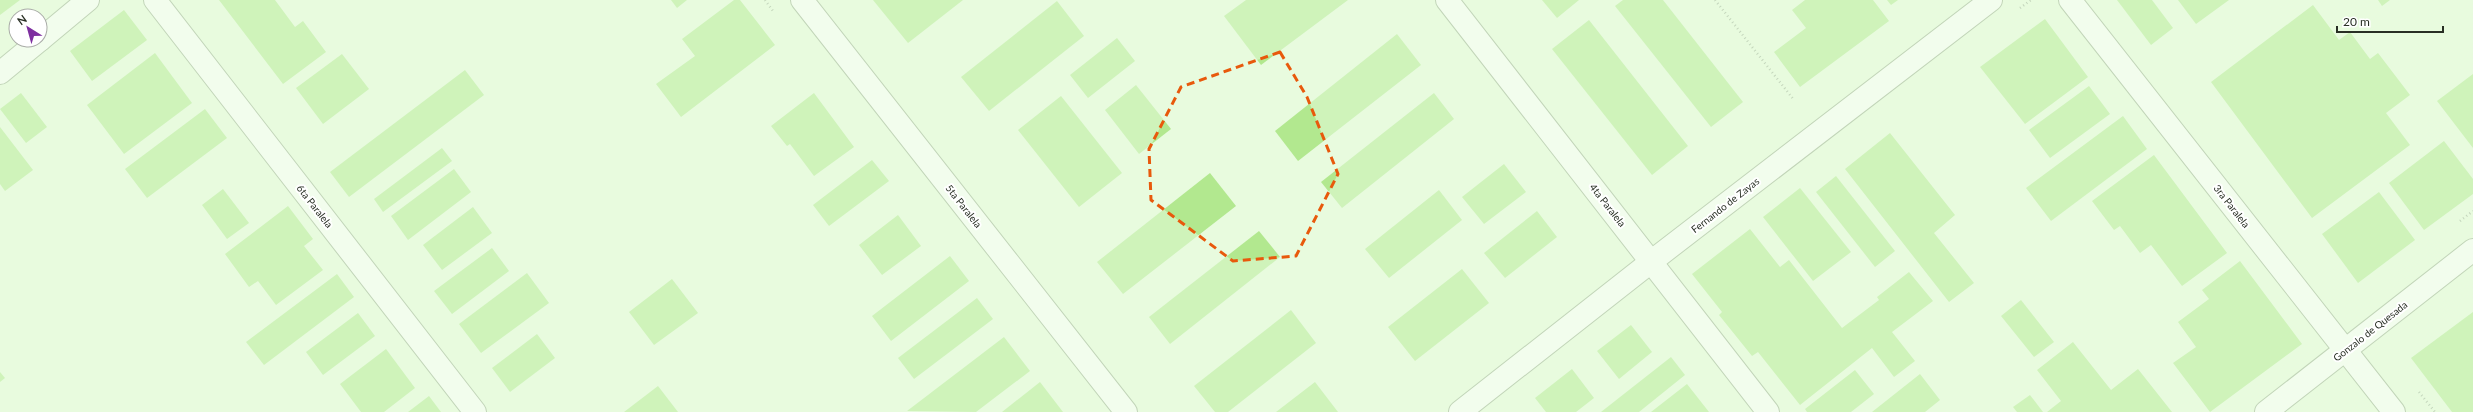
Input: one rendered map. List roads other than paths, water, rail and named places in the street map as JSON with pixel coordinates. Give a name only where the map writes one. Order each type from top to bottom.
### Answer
[{"type":"street","points":[[48,33],[88,0]]},
{"type":"street","name":"6ta Paralela","points":[[155,0],[475,412]]},
{"type":"street","name":"5ta Paralela","points":[[802,0],[1126,412]]},
{"type":"street","name":"4ta Paralela","points":[[1448,0],[1768,412]]},
{"type":"street","name":"Fernando de Zayas","points":[[1460,412],[1652,261],[1992,0]]},
{"type":"street","name":"3ra Paralela","points":[[2070,0],[2394,412]]},
{"type":"street","points":[[0,73],[30,48]]},
{"type":"street","name":"Gonzalo de Quesada","points":[[2266,412],[2473,250]]}]
